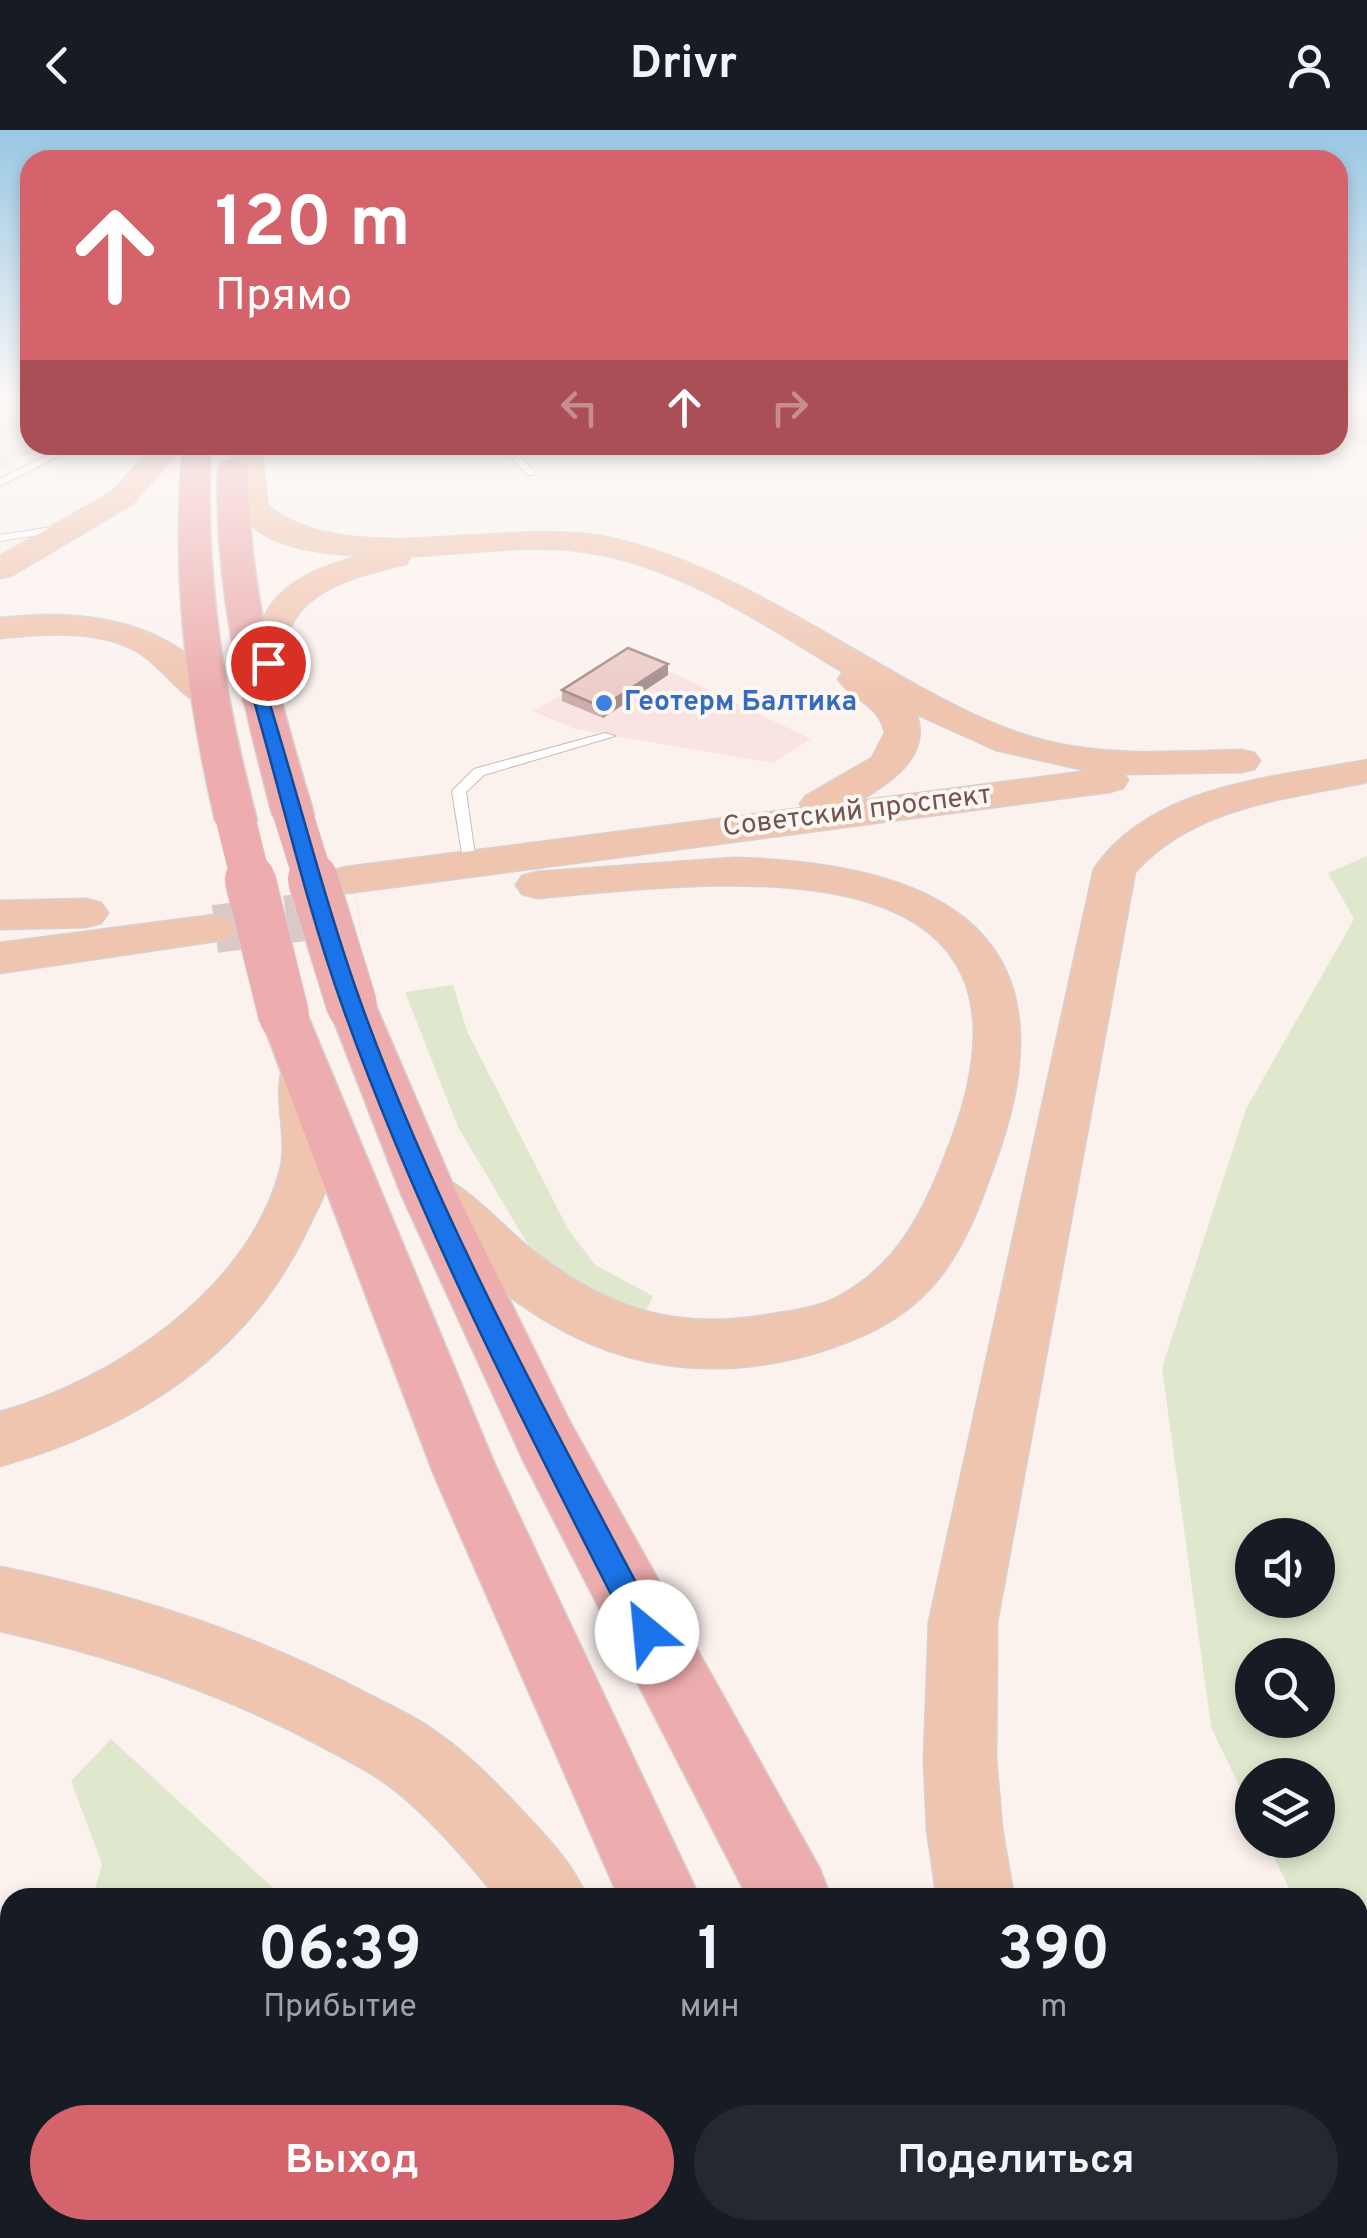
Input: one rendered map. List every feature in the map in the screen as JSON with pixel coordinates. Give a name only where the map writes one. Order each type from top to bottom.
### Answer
[{"type":"highway","points":[[195,498],[193,562],[212,730],[294,1040],[467,1475],[655,1888]]},
{"type":"highway","points":[[233,498],[231,542],[242,632],[352,1006],[429,1194],[547,1442],[786,1888]]},
{"type":"main road","points":[[0,569],[121,498]]},
{"type":"main road","points":[[253,498],[254,508],[266,521],[290,534],[367,547],[539,539],[623,550],[714,587],[963,722],[1010,742],[1096,761],[1241,760]]},
{"type":"main road","points":[[262,701],[274,626],[285,609],[308,590],[351,569],[412,554],[483,548],[568,548],[616,556],[692,590],[872,687],[890,701],[904,735],[898,754],[890,763],[854,790],[782,820]]},
{"type":"main road","points":[[0,628],[78,626],[130,635],[164,652],[208,694]]},
{"type":"main road","name":"Советский проспект","points":[[1367,742],[469,863],[352,895],[536,885],[1367,771]]},
{"type":"main road","points":[[974,1888],[965,1848],[956,1732],[962,1622],[1115,869],[1128,850],[1167,822],[1210,806],[1367,771]]},
{"type":"main road","points":[[429,1194],[519,1271],[581,1314],[640,1337],[688,1347],[761,1344],[846,1320],[910,1272],[950,1211],[982,1126],[999,1064],[1002,1030],[996,996],[982,967],[957,935],[922,909],[880,890],[828,878],[746,870],[536,885]]},
{"type":"main road","points":[[86,913],[210,913],[1,943],[86,913]]},
{"type":"main road","points":[[0,1439],[34,1432],[88,1409],[147,1374],[211,1323],[252,1277],[274,1245],[308,1164],[294,1040]]},
{"type":"main road","points":[[0,1599],[110,1626],[224,1662],[309,1700],[414,1760],[485,1825],[540,1888]]},
{"type":"lane","points":[[0,538],[83,523]]},
{"type":"lane","points":[[469,863],[459,791],[479,772],[609,736]]},
{"type":"shaded area","points":[[633,654],[811,739],[773,763],[575,729],[533,711]]},
{"type":"green space","points":[[1367,856],[1367,1888],[1289,1888],[1275,1858],[1335,1858],[1335,1758],[1235,1758],[1235,1777],[1211,1727],[1162,1368],[1246,1109],[1354,919],[1328,873]]},
{"type":"green space","points":[[453,985],[467,1031],[568,1229],[595,1265],[653,1296],[640,1325],[576,1295],[531,1250],[458,1127],[405,992]]},
{"type":"green space","points":[[111,1739],[273,1888],[95,1888],[102,1864],[71,1781]]},
{"type":"building","points":[[628,648],[668,664],[602,707],[562,690]]},
{"type":"tunnel","points":[[215,929],[358,910]]},
{"type":"place","name":"Геотерм Балтика","points":[[604,703]]},
{"type":"route","points":[[268,663],[262,701],[352,1006],[429,1194],[547,1442],[647,1632]]}]
